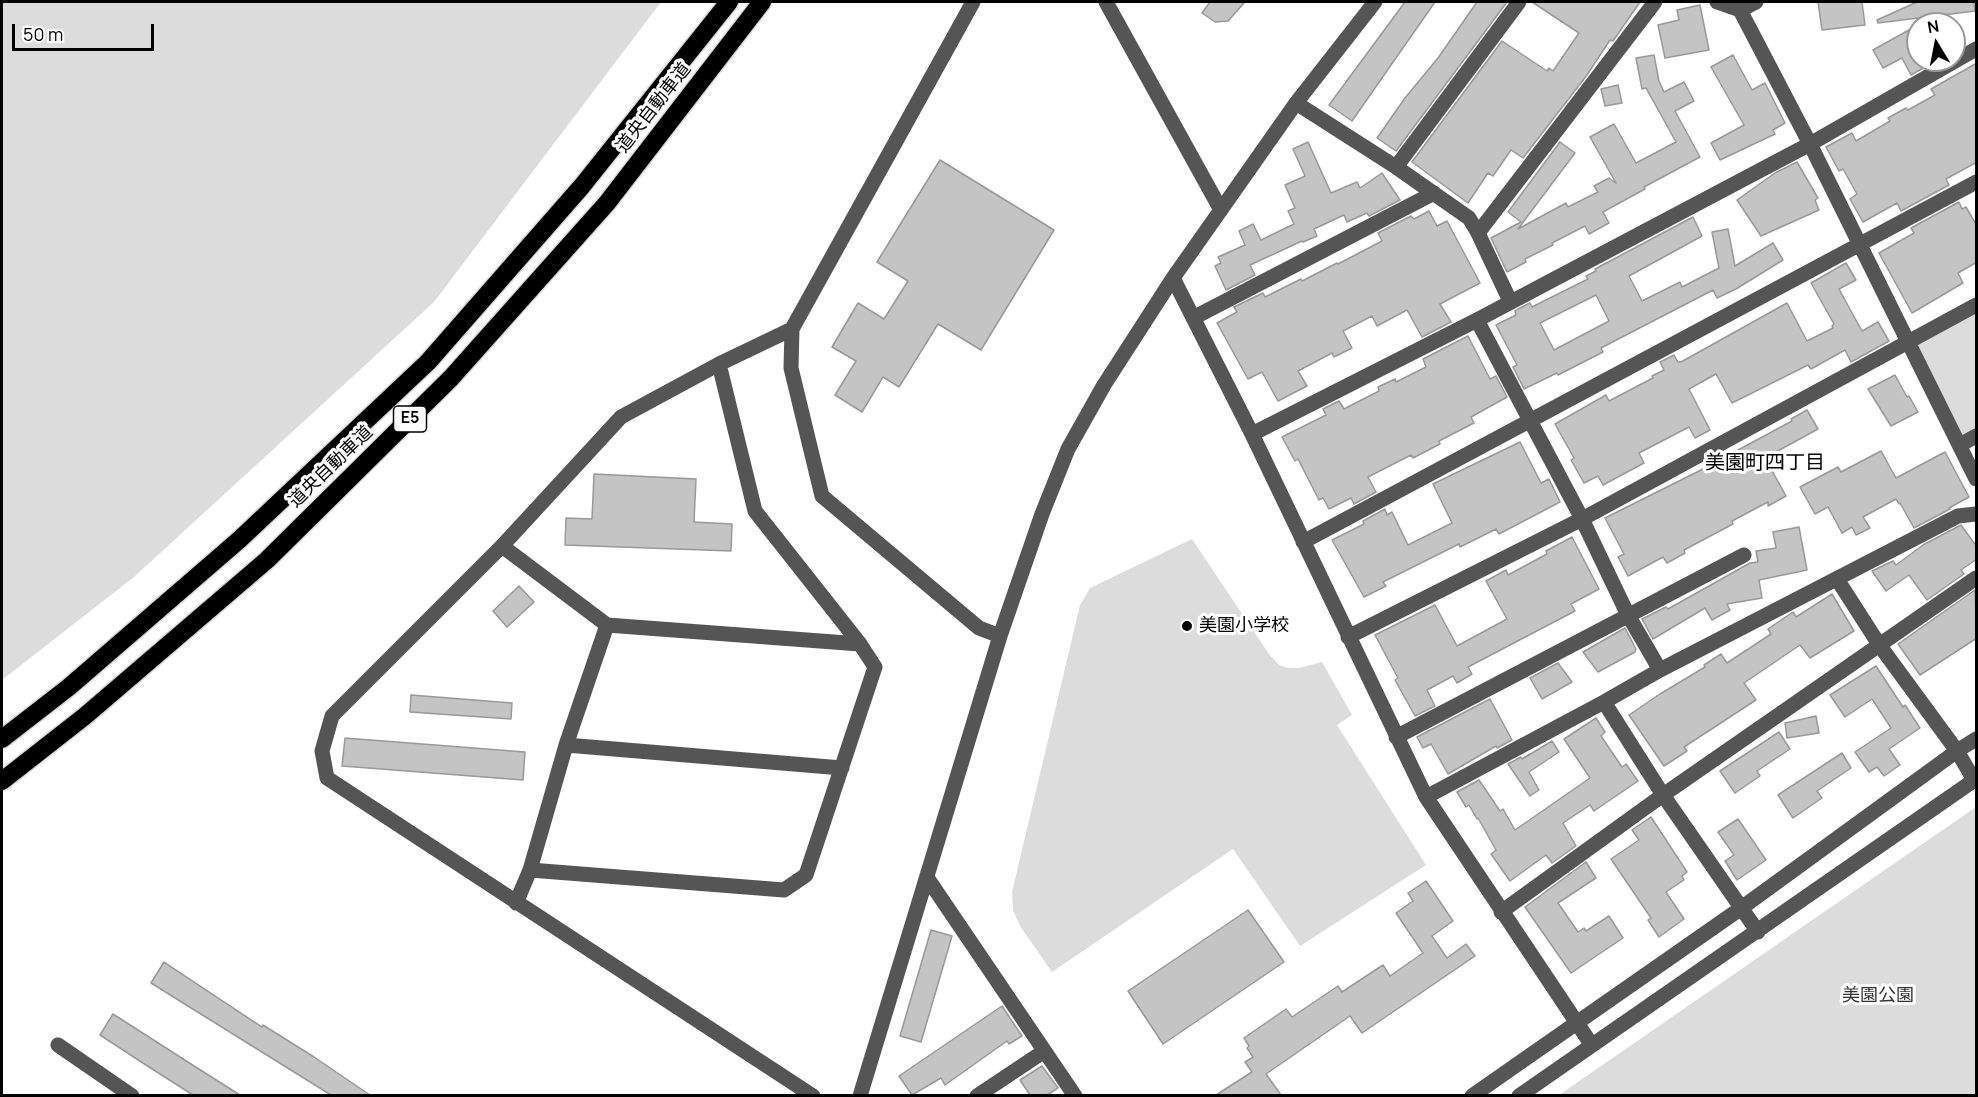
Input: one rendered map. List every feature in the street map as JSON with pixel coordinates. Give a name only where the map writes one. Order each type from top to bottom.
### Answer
[{"type":"highway","name":"道央自動車道","points":[[2,739],[69,687],[239,540],[428,362],[582,186],[729,2]]},
{"type":"highway","name":"道央自動車道","points":[[2,780],[85,716],[267,560],[452,378],[607,203],[762,2]]},
{"type":"street","points":[[973,2],[792,328],[791,368],[822,496],[979,628],[1000,636]]},
{"type":"street","points":[[1106,2],[1221,210]]},
{"type":"street","points":[[860,1095],[928,879],[1000,636],[1042,514],[1068,449],[1104,385],[1173,278],[1296,103],[1375,2]]},
{"type":"street","points":[[1396,167],[1519,2]]},
{"type":"street","points":[[1478,233],[1655,2]]},
{"type":"street","points":[[1717,2],[1740,10],[1810,144],[1977,479]]},
{"type":"street","points":[[1740,10],[1756,2]]},
{"type":"street","points":[[1252,434],[1477,320],[1810,144],[1977,49]]},
{"type":"street","points":[[1296,103],[1396,167],[1469,218],[1510,301]]},
{"type":"street","points":[[1303,542],[1977,182]]},
{"type":"street","points":[[1193,318],[1434,193]]},
{"type":"street","points":[[1173,278],[1252,434],[1425,797],[1590,1044]]},
{"type":"street","points":[[1348,637],[1582,519],[1977,305]]},
{"type":"street","points":[[1477,320],[1582,519],[1628,615],[1660,670]]},
{"type":"street","points":[[792,328],[621,417],[502,546],[332,716],[322,751],[327,778],[813,1095]]},
{"type":"street","points":[[530,870],[784,890],[806,875],[875,667],[860,644],[755,511],[719,364]]},
{"type":"street","points":[[1960,445],[1977,436]]},
{"type":"street","points":[[1425,797],[1660,670],[1958,516],[1977,514]]},
{"type":"street","points":[[502,546],[607,625],[860,644]]},
{"type":"street","points":[[1396,737],[1744,555]]},
{"type":"street","points":[[1501,912],[1663,795],[1977,578]]},
{"type":"street","points":[[1519,1095],[1590,1044],[1758,932],[1976,779],[1880,646],[1836,579]]},
{"type":"street","points":[[516,903],[530,870],[566,744],[607,625]]},
{"type":"street","points":[[1604,702],[1663,795],[1758,932]]},
{"type":"street","points":[[1472,1095],[1740,909],[1957,751],[1977,739]]},
{"type":"street","points":[[566,744],[842,768]]},
{"type":"street","points":[[928,879],[1043,1052],[1075,1095]]},
{"type":"street","points":[[58,1045],[132,1095]]},
{"type":"street","points":[[977,1095],[1043,1052]]},
{"type":"green space","points":[[2,2],[661,2],[434,302],[134,577],[2,680]]},
{"type":"green space","points":[[1976,305],[1976,436],[1960,445],[1908,341]]},
{"type":"green space","points":[[1192,539],[1269,654],[1279,665],[1299,668],[1322,662],[1352,715],[1337,725],[1426,865],[1300,946],[1233,849],[1052,972],[1020,926],[1013,910],[1012,892],[1080,605],[1090,588]]},
{"type":"green space","name":"美園公園","points":[[1976,807],[1976,1095],[1559,1095]]},
{"type":"building","points":[[1210,2],[1245,2],[1228,21],[1215,22],[1202,13]]},
{"type":"building","points":[[1405,2],[1435,2],[1352,121],[1329,105]]},
{"type":"building","points":[[1477,2],[1507,2],[1396,151],[1377,138]]},
{"type":"building","points":[[1532,2],[1640,2],[1613,41],[1610,40],[1587,75],[1523,158],[1511,150],[1493,176],[1488,173],[1468,203],[1412,162],[1502,41],[1547,71],[1549,68],[1553,71],[1579,33]]},
{"type":"building","points":[[1818,2],[1862,2],[1865,25],[1822,30]]},
{"type":"building","points":[[1917,2],[1974,2],[1975,11],[1906,12],[1906,20],[1878,23],[1877,20]]},
{"type":"building","points":[[1700,5],[1709,50],[1665,58],[1658,25],[1679,20],[1677,10]]},
{"type":"building","points":[[1906,32],[1906,66],[1902,58],[1883,68],[1873,50]]},
{"type":"building","points":[[1654,55],[1659,81],[1664,92],[1684,82],[1694,101],[1675,111],[1700,157],[1603,212],[1609,223],[1589,234],[1585,226],[1552,243],[1553,245],[1525,259],[1526,262],[1507,272],[1491,238],[1521,222],[1508,212],[1560,142],[1575,153],[1518,229],[1566,203],[1568,207],[1598,192],[1594,186],[1609,178],[1616,183],[1590,137],[1614,124],[1636,163],[1676,142],[1646,88],[1642,89],[1636,58]]},
{"type":"building","points":[[1733,55],[1752,90],[1765,83],[1785,123],[1773,130],[1775,134],[1720,160],[1711,143],[1744,125],[1711,67]]},
{"type":"building","points":[[1977,63],[1977,162],[1946,179],[1949,185],[1901,211],[1897,203],[1863,222],[1850,199],[1857,194],[1843,169],[1839,171],[1826,147],[1852,133],[1856,141],[1890,121],[1888,118],[1935,95],[1931,89],[1961,72],[1966,72],[1966,69]]},
{"type":"building","points":[[1618,85],[1622,103],[1605,106],[1601,89]]},
{"type":"building","points":[[1308,142],[1331,193],[1357,182],[1360,188],[1382,173],[1400,200],[1369,216],[1367,213],[1347,222],[1344,215],[1314,229],[1317,236],[1250,265],[1255,275],[1226,290],[1215,266],[1221,263],[1218,257],[1245,245],[1239,231],[1253,224],[1261,240],[1294,224],[1288,211],[1295,208],[1285,185],[1305,176],[1293,149]]},
{"type":"building","points":[[940,160],[1054,230],[981,350],[938,324],[899,387],[883,377],[862,412],[835,395],[856,361],[832,347],[858,303],[884,319],[908,281],[877,262]]},
{"type":"building","points":[[1797,162],[1818,198],[1815,200],[1819,210],[1761,236],[1737,200],[1775,173]]},
{"type":"building","points":[[1959,202],[1962,209],[1966,207],[1977,226],[1977,262],[1958,273],[1963,283],[1912,313],[1879,253],[1914,233],[1911,228]]},
{"type":"building","points":[[1429,211],[1437,226],[1447,221],[1480,283],[1440,304],[1451,322],[1422,337],[1407,310],[1377,326],[1372,316],[1343,331],[1352,348],[1334,357],[1332,353],[1298,371],[1307,386],[1278,401],[1262,372],[1248,379],[1217,323],[1237,312],[1234,307],[1263,293],[1265,297],[1338,264],[1382,241],[1378,233],[1411,216],[1414,219]]},
{"type":"building","points":[[1693,217],[1702,236],[1629,276],[1642,301],[1680,282],[1682,287],[1719,268],[1712,232],[1728,229],[1735,266],[1773,243],[1783,260],[1736,289],[1717,298],[1713,290],[1601,348],[1603,352],[1524,389],[1513,367],[1517,365],[1496,325],[1516,315],[1515,311],[1530,303],[1532,307],[1588,279],[1586,276],[1596,271],[1595,269]],"holes":[[[1596,295],[1609,321],[1554,350],[1540,323]]]},
{"type":"building","points":[[1846,263],[1856,280],[1839,289],[1862,331],[1878,322],[1889,341],[1851,362],[1845,350],[1811,369],[1808,365],[1732,403],[1716,374],[1689,389],[1710,430],[1695,438],[1689,427],[1639,453],[1644,463],[1603,485],[1598,476],[1584,483],[1571,460],[1574,458],[1555,424],[1606,395],[1609,401],[1653,378],[1652,376],[1664,370],[1660,362],[1674,355],[1678,362],[1681,362],[1787,303],[1807,341],[1833,328],[1834,324],[1811,283]]},
{"type":"building","points":[[1468,336],[1490,379],[1496,376],[1507,397],[1471,417],[1474,423],[1439,441],[1440,444],[1413,458],[1411,455],[1368,477],[1376,492],[1354,504],[1351,498],[1329,509],[1323,498],[1319,500],[1298,459],[1295,461],[1282,437],[1326,415],[1323,409],[1339,401],[1344,409],[1379,391],[1378,387],[1395,379],[1396,382],[1426,367],[1423,359]]},
{"type":"building","points":[[1895,375],[1918,412],[1891,426],[1868,389]]},
{"type":"building","points":[[1807,410],[1818,429],[1765,458],[1786,496],[1768,506],[1768,502],[1732,521],[1733,524],[1684,550],[1685,553],[1667,563],[1663,557],[1628,576],[1618,557],[1624,554],[1605,518],[1699,471],[1792,421],[1791,419]]},
{"type":"building","points":[[1520,442],[1541,483],[1549,479],[1560,502],[1499,534],[1496,529],[1460,547],[1459,544],[1383,582],[1386,586],[1364,597],[1332,540],[1364,524],[1363,521],[1385,509],[1387,515],[1392,512],[1408,545],[1452,523],[1433,484]]},
{"type":"building","points":[[1881,451],[1896,478],[1945,452],[1969,497],[1914,528],[1896,499],[1863,517],[1870,528],[1856,535],[1852,527],[1842,533],[1828,507],[1815,514],[1800,487],[1838,467],[1841,472]]},
{"type":"building","points":[[594,474],[696,479],[694,522],[732,524],[731,551],[565,545],[566,518],[592,519]]},
{"type":"building","points":[[1961,525],[1977,547],[1977,559],[1961,570],[1964,574],[1927,600],[1909,575],[1886,591],[1872,571],[1893,561],[1896,565],[1923,545]]},
{"type":"building","points":[[1799,527],[1807,570],[1759,580],[1762,598],[1727,604],[1730,610],[1712,620],[1705,608],[1653,639],[1642,619],[1666,607],[1668,609],[1750,563],[1758,562],[1756,551],[1776,548],[1773,532]]},
{"type":"building","points":[[1572,537],[1599,589],[1571,604],[1575,611],[1468,667],[1472,674],[1457,683],[1453,676],[1427,690],[1435,706],[1415,716],[1395,680],[1398,678],[1375,635],[1435,605],[1457,646],[1507,619],[1486,581],[1506,570],[1508,575],[1547,554],[1546,551]]},
{"type":"building","points":[[519,586],[534,602],[507,627],[493,611]]},
{"type":"building","points":[[1975,590],[1977,638],[1920,675],[1898,644]]},
{"type":"building","points":[[1832,594],[1854,631],[1810,658],[1800,645],[1744,683],[1756,700],[1684,747],[1687,751],[1664,766],[1629,715],[1705,667],[1704,665],[1721,654],[1727,663],[1771,634],[1768,629],[1793,612],[1796,617]]},
{"type":"building","points":[[1625,628],[1636,649],[1635,652],[1598,672],[1583,652]]},
{"type":"building","points":[[1558,663],[1572,682],[1542,699],[1530,678]]},
{"type":"building","points":[[1876,666],[1920,728],[1889,749],[1900,765],[1884,776],[1877,767],[1869,772],[1855,752],[1891,728],[1872,699],[1845,717],[1830,695]]},
{"type":"building","points":[[411,695],[512,703],[511,719],[410,712]]},
{"type":"building","points":[[1490,699],[1512,740],[1497,748],[1496,746],[1448,774],[1431,744],[1423,748],[1417,737]]},
{"type":"building","points":[[1816,716],[1819,733],[1787,738],[1785,723]]},
{"type":"building","points":[[1596,718],[1605,732],[1601,736],[1622,767],[1626,764],[1638,781],[1594,811],[1590,805],[1563,823],[1576,846],[1552,863],[1546,855],[1510,881],[1491,854],[1496,850],[1478,818],[1469,805],[1466,807],[1457,792],[1479,780],[1500,811],[1503,809],[1515,830],[1590,778],[1564,739]]},
{"type":"building","points":[[1779,732],[1790,749],[1757,771],[1760,776],[1735,793],[1720,771]]},
{"type":"building","points":[[345,738],[525,752],[523,780],[342,766]]},
{"type":"building","points":[[1552,741],[1559,752],[1529,772],[1539,790],[1530,796],[1508,764],[1521,757],[1522,759]]},
{"type":"building","points":[[1842,753],[1851,768],[1817,791],[1822,798],[1793,818],[1778,795]]},
{"type":"building","points":[[1651,817],[1687,872],[1682,876],[1684,880],[1666,892],[1684,919],[1659,937],[1648,920],[1651,918],[1611,859],[1639,840],[1632,830]]},
{"type":"building","points":[[1738,819],[1766,860],[1737,880],[1725,861],[1734,855],[1718,832]]},
{"type":"building","points":[[1586,862],[1596,878],[1558,903],[1578,932],[1584,928],[1586,931],[1609,916],[1623,938],[1571,973],[1525,907]]},
{"type":"building","points":[[1426,881],[1453,921],[1432,936],[1447,958],[1466,944],[1475,956],[1362,1033],[1350,1016],[1266,1074],[1281,1095],[1216,1095],[1252,1072],[1245,1062],[1253,1057],[1244,1038],[1286,1009],[1292,1017],[1338,986],[1342,992],[1383,965],[1390,976],[1423,953],[1396,913],[1413,901],[1408,893]]},
{"type":"building","points":[[1248,910],[1284,962],[1163,1044],[1128,991]]},
{"type":"building","points":[[931,930],[952,936],[921,1042],[900,1036]]},
{"type":"building","points":[[164,962],[370,1095],[331,1095],[151,983]]},
{"type":"building","points":[[1002,1006],[1022,1036],[1009,1044],[1007,1041],[945,1085],[941,1078],[912,1095],[899,1076]]},
{"type":"building","points":[[113,1014],[240,1095],[193,1095],[149,1067],[100,1035]]},
{"type":"building","points":[[1042,1066],[1058,1088],[1047,1095],[1030,1095],[1020,1080]]},
{"type":"place","name":"美園小学校","points":[[1187,626]]},
{"type":"district","name":"美園町四丁目","points":[[1765,463]]}]
